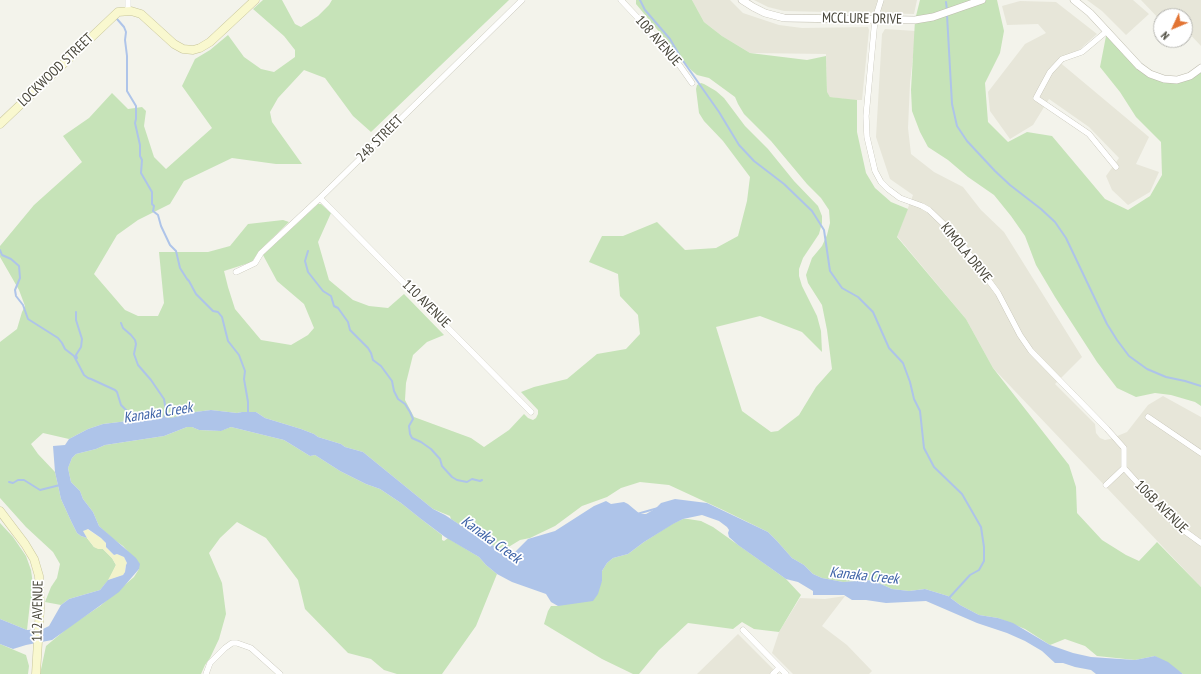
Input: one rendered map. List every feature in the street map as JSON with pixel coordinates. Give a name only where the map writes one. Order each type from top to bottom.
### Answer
[{"type":"main road","points":[[128,10],[144,15],[174,44],[183,49],[191,50],[200,48],[210,42],[255,0]]},
{"type":"main road","name":"LOCKWOOD STREET","points":[[0,124],[113,16],[118,12],[128,10]]},
{"type":"main road","name":"112 AVENUE","points":[[0,511],[22,539],[36,565],[39,576],[41,591],[36,674]]},
{"type":"street","points":[[128,0],[128,10]]},
{"type":"street","name":"248 STREET","points":[[236,272],[255,263],[261,253],[320,198],[522,0]]},
{"type":"street","name":"108 AVENUE","points":[[621,0],[654,34],[692,83]]},
{"type":"street","name":"MCCLURE DRIVE","points":[[742,0],[753,8],[784,18],[915,20],[927,19],[982,0]]},
{"type":"street","name":"KIMOLA DRIVE","points":[[881,0],[875,19],[866,116],[866,127],[871,156],[878,176],[884,186],[895,195],[929,210],[955,236],[998,293],[1020,335],[1031,351],[1107,429]]},
{"type":"street","points":[[1074,0],[1107,31],[1139,66],[1156,77],[1171,80],[1184,78],[1192,75],[1201,68]]},
{"type":"street","points":[[1107,31],[1082,52],[1062,59],[1050,72],[1036,98],[1089,134],[1116,167]]},
{"type":"street","name":"110 AVENUE","points":[[320,198],[531,412]]},
{"type":"street","points":[[1148,417],[1201,453]]},
{"type":"street","name":"106B AVENUE","points":[[1107,429],[1124,448],[1124,468],[1175,524],[1201,543]]},
{"type":"street","name":"106B AVENUE","points":[[1106,485],[1124,468]]},
{"type":"street","points":[[743,630],[786,674]]},
{"type":"street","points":[[206,674],[210,663],[225,648],[232,643],[237,643],[251,648],[280,674]]},
{"type":"street","points":[[773,674],[779,668]]},
{"type":"shaded area","points":[[263,0],[282,0],[295,24],[301,27],[318,16],[332,0],[509,0],[371,132],[353,116],[325,78],[304,70],[278,98],[270,112],[272,122],[302,164],[276,164],[232,158],[184,181],[170,204],[138,220],[117,235],[94,274],[125,310],[138,316],[158,316],[164,303],[159,252],[208,252],[230,246],[248,224],[283,220],[289,222],[259,251],[252,262],[224,271],[235,309],[261,340],[291,345],[308,335],[314,328],[304,304],[277,281],[263,255],[318,204],[321,204],[331,213],[318,242],[329,280],[353,300],[369,306],[388,308],[404,294],[444,335],[427,342],[413,355],[406,383],[405,400],[414,417],[471,438],[484,447],[509,430],[524,414],[533,420],[536,418],[538,410],[521,392],[534,387],[567,379],[597,354],[626,349],[640,334],[638,315],[620,296],[618,274],[589,262],[602,236],[623,236],[657,222],[685,250],[716,248],[738,236],[747,201],[750,177],[723,141],[704,121],[699,113],[696,89],[697,85],[701,83],[716,91],[724,98],[745,126],[768,149],[794,181],[818,206],[822,216],[819,234],[803,258],[799,269],[799,276],[802,286],[817,316],[821,331],[822,352],[802,332],[760,316],[716,327],[742,411],[771,432],[778,431],[799,415],[816,387],[832,369],[822,305],[808,283],[806,275],[812,258],[822,246],[827,235],[830,223],[829,210],[821,198],[807,184],[771,141],[744,114],[735,97],[709,78],[697,75],[691,70],[636,4],[636,0],[692,0],[704,22],[722,36],[750,53],[807,60],[826,56],[827,92],[830,97],[857,100],[857,132],[866,173],[875,188],[891,202],[908,209],[897,237],[966,319],[993,368],[1069,465],[1076,487],[1077,513],[1102,540],[1139,561],[1157,542],[1201,587],[1201,674],[1183,674],[1155,656],[1135,660],[1097,656],[1085,646],[1065,639],[1050,645],[1025,629],[998,618],[979,615],[960,605],[948,596],[925,589],[909,591],[892,589],[872,580],[843,582],[822,578],[813,574],[804,565],[792,558],[768,532],[669,485],[640,482],[621,488],[607,497],[582,506],[555,526],[530,538],[520,540],[502,551],[451,519],[450,516],[433,509],[363,452],[318,437],[301,429],[265,418],[256,412],[237,413],[211,410],[171,418],[161,417],[103,424],[88,429],[69,439],[43,433],[31,444],[55,472],[61,499],[77,533],[87,538],[94,547],[103,549],[112,558],[116,565],[110,578],[100,590],[69,599],[61,605],[45,602],[51,587],[57,578],[60,564],[53,552],[26,527],[0,498],[0,342],[17,329],[25,306],[19,290],[0,257],[0,246],[34,205],[82,162],[63,136],[89,118],[112,93],[128,109],[142,107],[146,111],[144,126],[154,157],[166,169],[212,128],[182,86],[195,59],[210,50],[228,35],[244,57],[261,69],[274,72],[295,57],[295,50],[284,36],[253,9]]},
{"type":"shaded area","points":[[692,0],[730,0],[743,13],[779,25],[802,28],[868,27],[869,30],[862,100],[830,97],[827,93],[826,54],[750,53],[722,36],[704,22]]},
{"type":"shaded area","points":[[754,0],[917,0],[914,14],[784,11],[768,7]]},
{"type":"shaded area","points":[[920,0],[997,0],[1004,31],[1000,53],[985,83],[988,122],[1008,142],[1027,132],[1052,136],[1105,199],[1128,210],[1150,196],[1162,175],[1161,142],[1136,117],[1120,92],[1100,67],[1107,31],[1139,66],[1171,80],[1201,68],[1201,406],[1195,402],[1171,395],[1155,393],[1136,397],[1117,388],[1097,362],[1055,297],[1036,265],[1025,236],[1011,216],[994,195],[968,177],[948,160],[928,147],[920,132],[912,111],[911,90],[915,20]]},
{"type":"shaded area","points":[[1087,0],[1133,0],[1149,14],[1126,35],[1102,11]]},
{"type":"shaded area","points":[[1141,0],[1201,0],[1201,46],[1193,38],[1193,8],[1153,8],[1153,13]]},
{"type":"shaded area","points":[[1020,1],[1056,2],[1097,34],[1079,50],[1057,60],[1149,137],[1136,164],[1159,172],[1150,192],[1128,205],[1112,190],[1106,176],[1119,158],[1089,127],[1049,99],[1033,125],[1010,139],[990,111],[988,92],[1025,44],[1046,33],[1038,24],[1007,25],[1002,6]]},
{"type":"shaded area","points":[[885,29],[916,31],[910,83],[908,128],[911,154],[934,172],[963,187],[981,210],[1004,232],[1082,357],[1055,384],[1095,424],[1096,433],[1100,438],[1105,440],[1127,432],[1148,405],[1163,396],[1201,417],[1201,587],[993,368],[966,319],[897,236],[913,195],[890,179],[876,137],[882,34]]},
{"type":"shaded area","points":[[187,427],[192,427],[199,430],[220,431],[231,427],[284,440],[310,456],[315,455],[340,471],[380,489],[401,503],[442,535],[442,540],[444,541],[448,538],[479,557],[497,574],[476,626],[442,674],[397,674],[384,670],[371,659],[348,653],[305,609],[298,580],[266,538],[237,522],[220,538],[209,553],[222,583],[226,614],[219,639],[201,674],[40,674],[46,646],[70,626],[100,606],[134,577],[139,569],[139,564],[123,546],[99,526],[93,512],[83,499],[80,491],[71,482],[68,468],[72,458],[76,454],[105,445],[164,436]]},
{"type":"shaded area","points":[[683,519],[701,521],[713,527],[786,579],[801,595],[779,632],[754,629],[742,622],[733,629],[688,623],[659,650],[639,674],[633,674],[602,659],[544,624],[551,606],[558,606],[602,581],[602,571],[607,563],[613,558],[628,554],[672,524]]},
{"type":"shaded area","points":[[0,523],[13,537],[26,556],[31,570],[34,592],[30,603],[27,630],[0,619]]},
{"type":"shaded area","points":[[845,596],[822,626],[847,645],[872,671],[869,674],[793,674],[772,653],[779,632],[800,598],[825,599]]},
{"type":"shaded area","points":[[738,634],[778,674],[697,674]]},
{"type":"shaded area","points":[[0,644],[26,655],[29,666],[28,674],[0,674]]},
{"type":"sand","points":[[84,529],[87,529],[101,538],[106,543],[106,547],[114,555],[117,554],[124,557],[127,563],[123,575],[108,580],[116,565],[112,558],[103,549],[94,547],[83,531]]},
{"type":"water","points":[[211,410],[237,413],[256,412],[265,418],[301,429],[318,437],[363,452],[433,509],[508,554],[516,551],[528,539],[555,531],[594,506],[606,501],[611,504],[624,502],[640,514],[646,514],[655,509],[661,503],[675,499],[707,503],[768,532],[792,558],[804,565],[813,574],[822,578],[843,582],[872,580],[892,589],[909,591],[925,589],[948,596],[960,605],[979,615],[998,618],[1013,623],[1050,645],[1073,653],[1091,657],[1135,660],[1155,656],[1168,662],[1183,674],[1096,674],[1091,670],[1063,663],[1055,663],[1042,651],[1025,641],[977,623],[926,601],[886,603],[866,600],[852,600],[844,595],[813,595],[813,591],[798,582],[786,579],[738,545],[729,537],[729,530],[727,527],[719,521],[702,515],[683,519],[644,542],[628,554],[613,558],[607,563],[602,571],[602,581],[598,594],[593,601],[558,606],[551,602],[546,594],[512,582],[497,574],[479,557],[445,537],[401,503],[380,489],[340,471],[315,455],[310,456],[284,440],[231,427],[221,431],[199,430],[192,427],[187,427],[164,436],[105,445],[76,454],[72,458],[68,468],[71,482],[80,491],[83,499],[93,512],[99,526],[136,558],[140,564],[139,569],[119,592],[52,640],[13,649],[0,644],[0,619],[27,630],[43,629],[49,626],[61,605],[69,599],[100,590],[108,580],[123,575],[125,572],[127,563],[124,557],[117,554],[114,555],[106,547],[106,543],[101,538],[88,529],[83,531],[87,538],[77,533],[61,499],[55,472],[53,446],[65,445],[69,439],[88,429],[103,424],[161,417],[171,418]]},
{"type":"waterway","points":[[640,0],[645,10],[670,39],[681,58],[719,112],[739,145],[754,161],[784,184],[812,211],[824,230],[830,271],[842,288],[858,297],[873,312],[889,348],[903,363],[914,399],[920,411],[924,448],[934,467],[962,494],[981,527],[984,547],[984,561],[979,570],[970,575],[949,598]]},
{"type":"waterway","points":[[946,2],[947,10]]},
{"type":"waterway","points":[[947,15],[952,104],[957,126],[967,141],[1010,185],[1055,222],[1066,238],[1107,324],[1129,356],[1147,369],[1166,377],[1201,386]]},
{"type":"waterway","points":[[117,19],[124,27],[126,32],[127,91],[136,106],[135,123],[140,145],[140,156],[142,160],[141,173],[152,192],[152,204],[154,206],[153,211],[158,215],[161,226],[170,245],[176,251],[180,268],[196,294],[213,311],[218,312],[222,317],[228,341],[239,355],[245,371],[244,379],[248,402],[248,413]]},
{"type":"waterway","points":[[0,250],[2,255],[11,259],[19,266],[20,278],[15,290],[16,296],[23,305],[28,319],[58,338],[65,349],[74,356],[84,375],[115,390],[121,405],[129,413],[132,422]]},
{"type":"waterway","points":[[308,251],[305,261],[308,272],[323,291],[331,296],[334,306],[338,308],[348,322],[350,330],[368,348],[373,360],[381,366],[392,381],[394,391],[398,399],[405,404],[410,412],[413,419],[409,426],[412,438],[431,449],[440,459],[442,466],[452,477],[457,480],[467,482],[472,479],[482,480]]},
{"type":"waterway","points":[[76,312],[76,320],[82,339],[81,347],[76,355],[77,358]]},
{"type":"waterway","points":[[121,323],[123,328],[135,340],[136,344],[134,354],[138,365],[151,380],[164,399],[166,411],[164,417],[165,419]]},
{"type":"waterway","points":[[9,482],[13,483],[18,480],[24,480],[40,490],[60,485]]},
{"type":"waterway","name":"Kanaka Creek","points":[[637,514],[658,508]]}]
